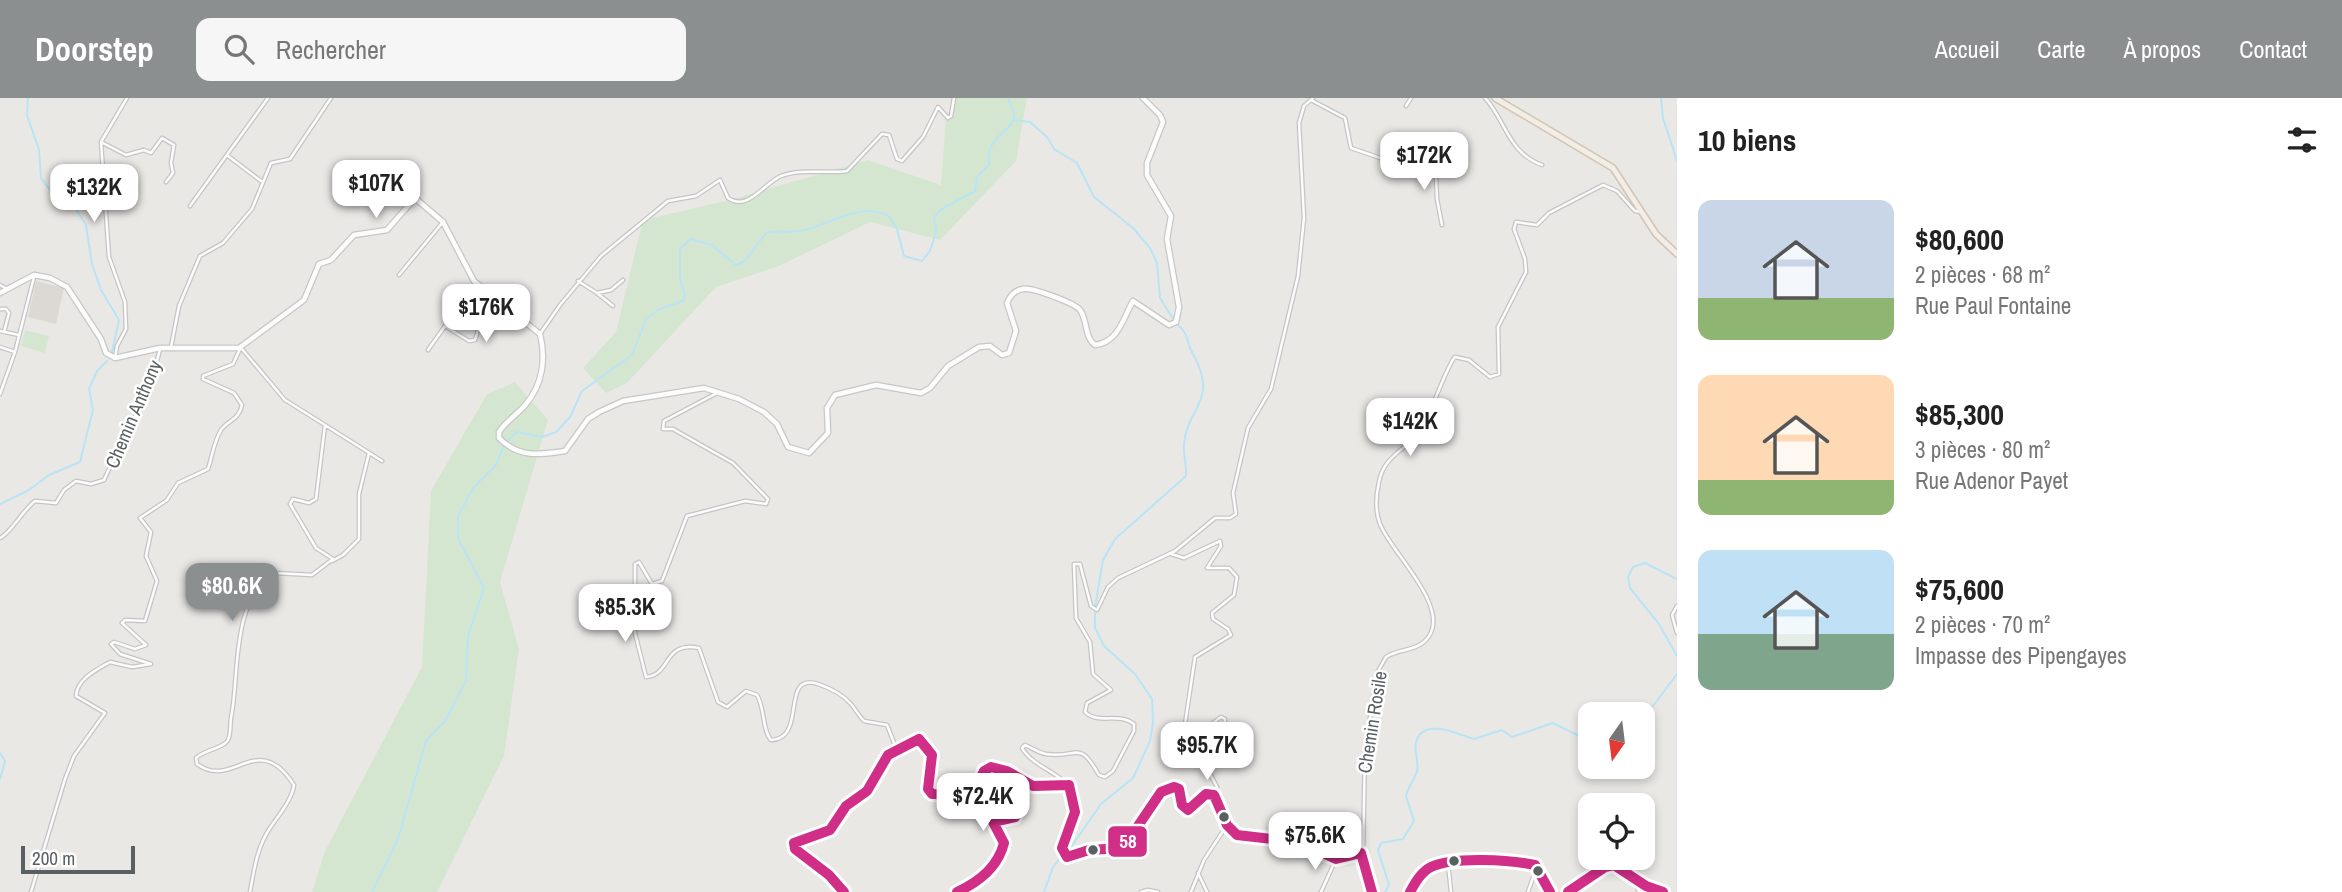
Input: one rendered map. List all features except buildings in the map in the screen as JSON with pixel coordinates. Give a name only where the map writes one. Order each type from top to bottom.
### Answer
[{"type":"main road","points":[[0,293],[34,275],[50,278],[67,287],[101,339],[106,353],[115,358],[171,347],[239,348],[304,300],[315,267],[331,260],[351,237],[387,230],[415,198],[443,222],[474,281],[540,334],[545,360],[540,378],[527,404],[499,432],[499,438],[508,447],[532,454],[565,451],[591,416],[623,401],[699,388],[720,391],[764,412],[777,424],[788,447],[809,453],[828,433],[830,420],[827,408],[835,395],[876,385],[921,393],[929,388],[948,366],[979,346],[990,346],[1002,355],[1009,353],[1016,331],[1007,303],[1010,296],[1019,290],[1031,289],[1075,305],[1084,318],[1089,340],[1095,345],[1103,344],[1117,332],[1133,301],[1162,323],[1175,323],[1178,307],[1167,239],[1171,216],[1147,175],[1147,163],[1163,122],[1160,115],[1143,98]]},
{"type":"main road","points":[[1494,98],[1606,162],[1624,181],[1663,243],[1677,254]]},
{"type":"street","points":[[115,358],[117,346],[126,329],[125,302],[109,257],[101,142],[127,98]]},
{"type":"street","points":[[190,206],[268,98]]},
{"type":"street","points":[[171,347],[178,306],[200,256],[223,243],[252,209],[261,181],[271,163],[287,161],[331,98]]},
{"type":"street","points":[[540,334],[578,281],[601,256],[668,201],[695,196],[720,180],[728,198],[736,202],[757,195],[783,175],[847,171],[882,134],[889,135],[897,159],[902,161],[923,138],[938,107],[948,118],[951,116],[954,98]]},
{"type":"street","points":[[1406,106],[1411,98]]},
{"type":"street","points":[[1485,98],[1503,130],[1519,149],[1542,165]]},
{"type":"street","points":[[1171,554],[1215,518],[1230,518],[1236,514],[1233,493],[1248,428],[1274,380],[1298,276],[1304,218],[1299,123],[1302,109],[1312,99],[1345,118],[1351,148],[1398,164],[1417,155],[1435,157],[1465,154]]},
{"type":"street","points":[[101,142],[126,155],[144,150],[152,153],[162,138],[174,145],[171,163],[173,173],[166,183]]},
{"type":"street","points":[[228,156],[261,181]]},
{"type":"street","points":[[1435,157],[1437,199],[1442,225]]},
{"type":"street","name":"Chemin Rosile","points":[[1363,854],[1363,765],[1377,673],[1386,657],[1415,647],[1427,639],[1434,615],[1428,599],[1379,522],[1377,492],[1383,467],[1392,455],[1417,436],[1455,357],[1469,360],[1490,377],[1499,373],[1498,327],[1526,272],[1525,259],[1514,229],[1516,222],[1537,225],[1549,213],[1603,185],[1617,191],[1635,211],[1642,212]]},
{"type":"street","points":[[399,275],[443,222]]},
{"type":"street","points":[[0,394],[15,352],[34,275]]},
{"type":"street","points":[[597,293],[611,290],[623,280]]},
{"type":"street","points":[[428,351],[444,326],[469,341],[475,340],[482,316],[474,281]]},
{"type":"street","points":[[578,281],[613,306]]},
{"type":"street","points":[[0,285],[7,289]]},
{"type":"street","points":[[0,309],[6,309],[9,313],[2,331],[19,335]]},
{"type":"street","points":[[0,347],[15,352]]},
{"type":"street","name":"Chemin Anthony","points":[[0,538],[6,536],[20,514],[35,501],[56,503],[64,490],[76,481],[91,484],[104,480],[156,369],[160,348]]},
{"type":"street","points":[[32,892],[65,779],[74,757],[105,713],[76,696],[75,692],[81,681],[110,662],[132,667],[151,664],[120,654],[111,644],[114,642],[135,649],[146,645],[122,623],[125,620],[145,621],[157,581],[146,556],[151,532],[140,519],[167,499],[178,483],[208,469],[223,426],[239,416],[242,405],[234,393],[202,379],[203,376],[233,364],[239,348],[285,400],[382,461]]},
{"type":"street","points":[[720,391],[664,421],[663,429],[673,429],[733,463],[768,499],[761,505],[746,501],[687,516],[662,581],[657,584],[652,584],[646,578],[639,562],[635,564],[635,633],[646,677],[657,672],[675,649],[686,645],[699,648],[718,702],[727,707],[746,691],[757,695],[765,713],[767,735],[771,740],[785,734],[792,724],[797,691],[801,684],[810,682],[836,692],[851,704],[864,721],[887,725],[896,748]]},
{"type":"street","points":[[325,425],[316,499],[309,503],[293,499],[290,503],[310,540],[332,561]]},
{"type":"street","points":[[250,892],[257,854],[279,811],[293,793],[295,785],[288,776],[266,760],[254,758],[230,772],[207,770],[197,764],[196,758],[223,745],[229,739],[234,706],[237,646],[257,587],[275,573],[312,575],[344,555],[359,539],[359,494],[369,453]]},
{"type":"street","points":[[1216,796],[1206,794],[1195,807],[1188,810],[1182,805],[1179,789],[1168,788],[1123,848],[1112,851],[1089,850],[1069,858],[1062,850],[1075,812],[1069,785],[1059,775],[1034,763],[1023,746],[1049,755],[1082,753],[1092,760],[1099,775],[1105,777],[1113,771],[1124,753],[1135,726],[1128,720],[1096,719],[1085,712],[1087,703],[1111,690],[1093,674],[1090,642],[1077,623],[1074,564],[1080,564],[1087,595],[1092,608],[1097,610],[1114,581],[1155,558],[1171,554],[1187,557],[1220,541],[1222,546],[1207,568],[1228,568],[1237,577],[1234,595],[1212,613],[1215,621],[1228,629],[1231,635],[1195,657],[1185,724],[1188,731],[1195,733],[1221,717],[1225,719],[1221,752],[1209,772],[1217,787],[1216,796],[1227,825],[1242,837],[1299,842],[1336,859],[1363,854],[1371,892]]},
{"type":"street","points":[[1677,606],[1672,615],[1677,633]]},
{"type":"street","points":[[844,892],[829,875],[795,849],[794,843],[830,830],[846,806],[867,791],[883,761],[896,748],[919,739],[930,749],[934,767],[928,789],[932,794],[972,795],[984,771],[991,767],[999,767],[1033,786],[1069,785]]},
{"type":"street","points":[[957,892],[976,883],[1000,856],[1004,843],[993,828],[993,822],[1015,817],[1002,797],[1021,793],[1017,777]]},
{"type":"street","points":[[1191,892],[1198,873],[1227,825]]},
{"type":"street","points":[[1321,892],[1336,859]]},
{"type":"street","points":[[1410,892],[1429,867],[1448,863],[1511,861],[1537,866]]},
{"type":"street","points":[[1448,863],[1451,892]]},
{"type":"street","points":[[1528,892],[1537,866]]},
{"type":"street","points":[[1537,866],[1550,892]]},
{"type":"street","points":[[1568,892],[1610,866],[1618,866],[1632,877],[1662,892]]},
{"type":"street","points":[[1198,873],[1207,892]]},
{"type":"street","points":[[1632,877],[1639,892]]},
{"type":"street","points":[[1141,892],[1158,892]]},
{"type":"shaded area","points":[[36,281],[64,288],[56,324],[28,317]]},
{"type":"green space","points":[[955,98],[1027,98],[1016,161],[940,240],[870,222],[779,266],[716,287],[627,383],[606,393],[583,368],[616,332],[643,220],[734,199],[868,160],[941,185],[946,118]]},
{"type":"green space","points":[[25,330],[49,336],[45,353],[21,346]]},
{"type":"green space","points":[[515,382],[548,420],[500,582],[519,649],[504,756],[437,892],[312,892],[325,851],[422,667],[431,491],[487,394]]},
{"type":"waterway","points":[[28,98],[27,115],[39,150],[41,178],[51,191],[73,205],[86,225],[92,264],[101,290],[119,320],[112,352]]},
{"type":"waterway","points":[[372,892],[398,839],[426,741],[445,721],[466,681],[468,636],[484,588],[458,538],[458,516],[473,488],[496,465],[505,443],[517,432],[542,437],[556,432],[570,417],[582,391],[632,355],[646,319],[660,309],[683,301],[685,295],[680,279],[680,249],[691,239],[712,245],[736,265],[745,261],[766,233],[799,231],[855,213],[877,212],[889,216],[897,229],[904,256],[922,261],[930,251],[936,232],[934,217],[942,209],[975,191],[977,177],[989,165],[991,147],[1013,121],[1014,113],[1008,98]]},
{"type":"waterway","points":[[1661,98],[1663,118],[1677,161]]},
{"type":"waterway","points":[[1014,120],[1030,122],[1048,138],[1054,149],[1077,163],[1094,197],[1133,228],[1150,248],[1157,263],[1160,298],[1174,320]]},
{"type":"waterway","points":[[1095,607],[1103,560],[1115,539],[1186,476],[1186,431],[1200,402],[1203,382],[1186,335],[1178,325]]},
{"type":"waterway","points":[[0,504],[29,490],[49,475],[80,462],[93,410],[89,389],[97,371],[107,361]]},
{"type":"waterway","points":[[1677,579],[1645,563],[1633,567],[1628,577],[1630,588],[1659,624],[1677,656]]},
{"type":"waterway","points":[[1066,854],[1101,804],[1133,778],[1150,741],[1153,722],[1152,699],[1135,674],[1104,646],[1095,628],[1095,612]]},
{"type":"waterway","points":[[1656,702],[1677,674]]},
{"type":"waterway","points":[[1385,892],[1389,885],[1378,850],[1381,843],[1403,839],[1414,821],[1406,796],[1417,771],[1416,743],[1426,730],[1442,729],[1474,739],[1502,730],[1512,737],[1553,723],[1578,736]]},
{"type":"waterway","points":[[0,753],[5,761],[0,779]]},
{"type":"waterway","points":[[1044,892],[1053,867],[1061,857]]},
{"type":"transit line","name":"58","points":[[844,892],[829,875],[795,849],[794,843],[830,830],[846,806],[867,791],[888,755],[919,739],[932,755],[928,789],[932,794],[972,795],[984,771],[991,767],[1007,771],[1033,786],[1069,785]]},
{"type":"transit line","name":"58","points":[[957,892],[980,878],[1001,852],[1004,843],[993,822],[1015,817],[1002,797],[1021,793],[1017,777]]},
{"type":"transit line","name":"58","points":[[1069,785],[1075,812],[1062,848],[1067,857],[1089,850],[1123,848],[1161,792],[1174,787],[1179,789],[1182,805],[1188,810],[1206,794],[1214,795],[1227,825],[1237,835],[1299,842],[1336,859],[1361,853],[1372,892]]},
{"type":"transit line","name":"58","points":[[1410,892],[1421,875],[1431,867],[1453,861],[1482,860],[1535,865],[1550,892]]},
{"type":"transit line","name":"58","points":[[1568,892],[1605,867],[1614,865],[1646,886],[1663,892]]}]
